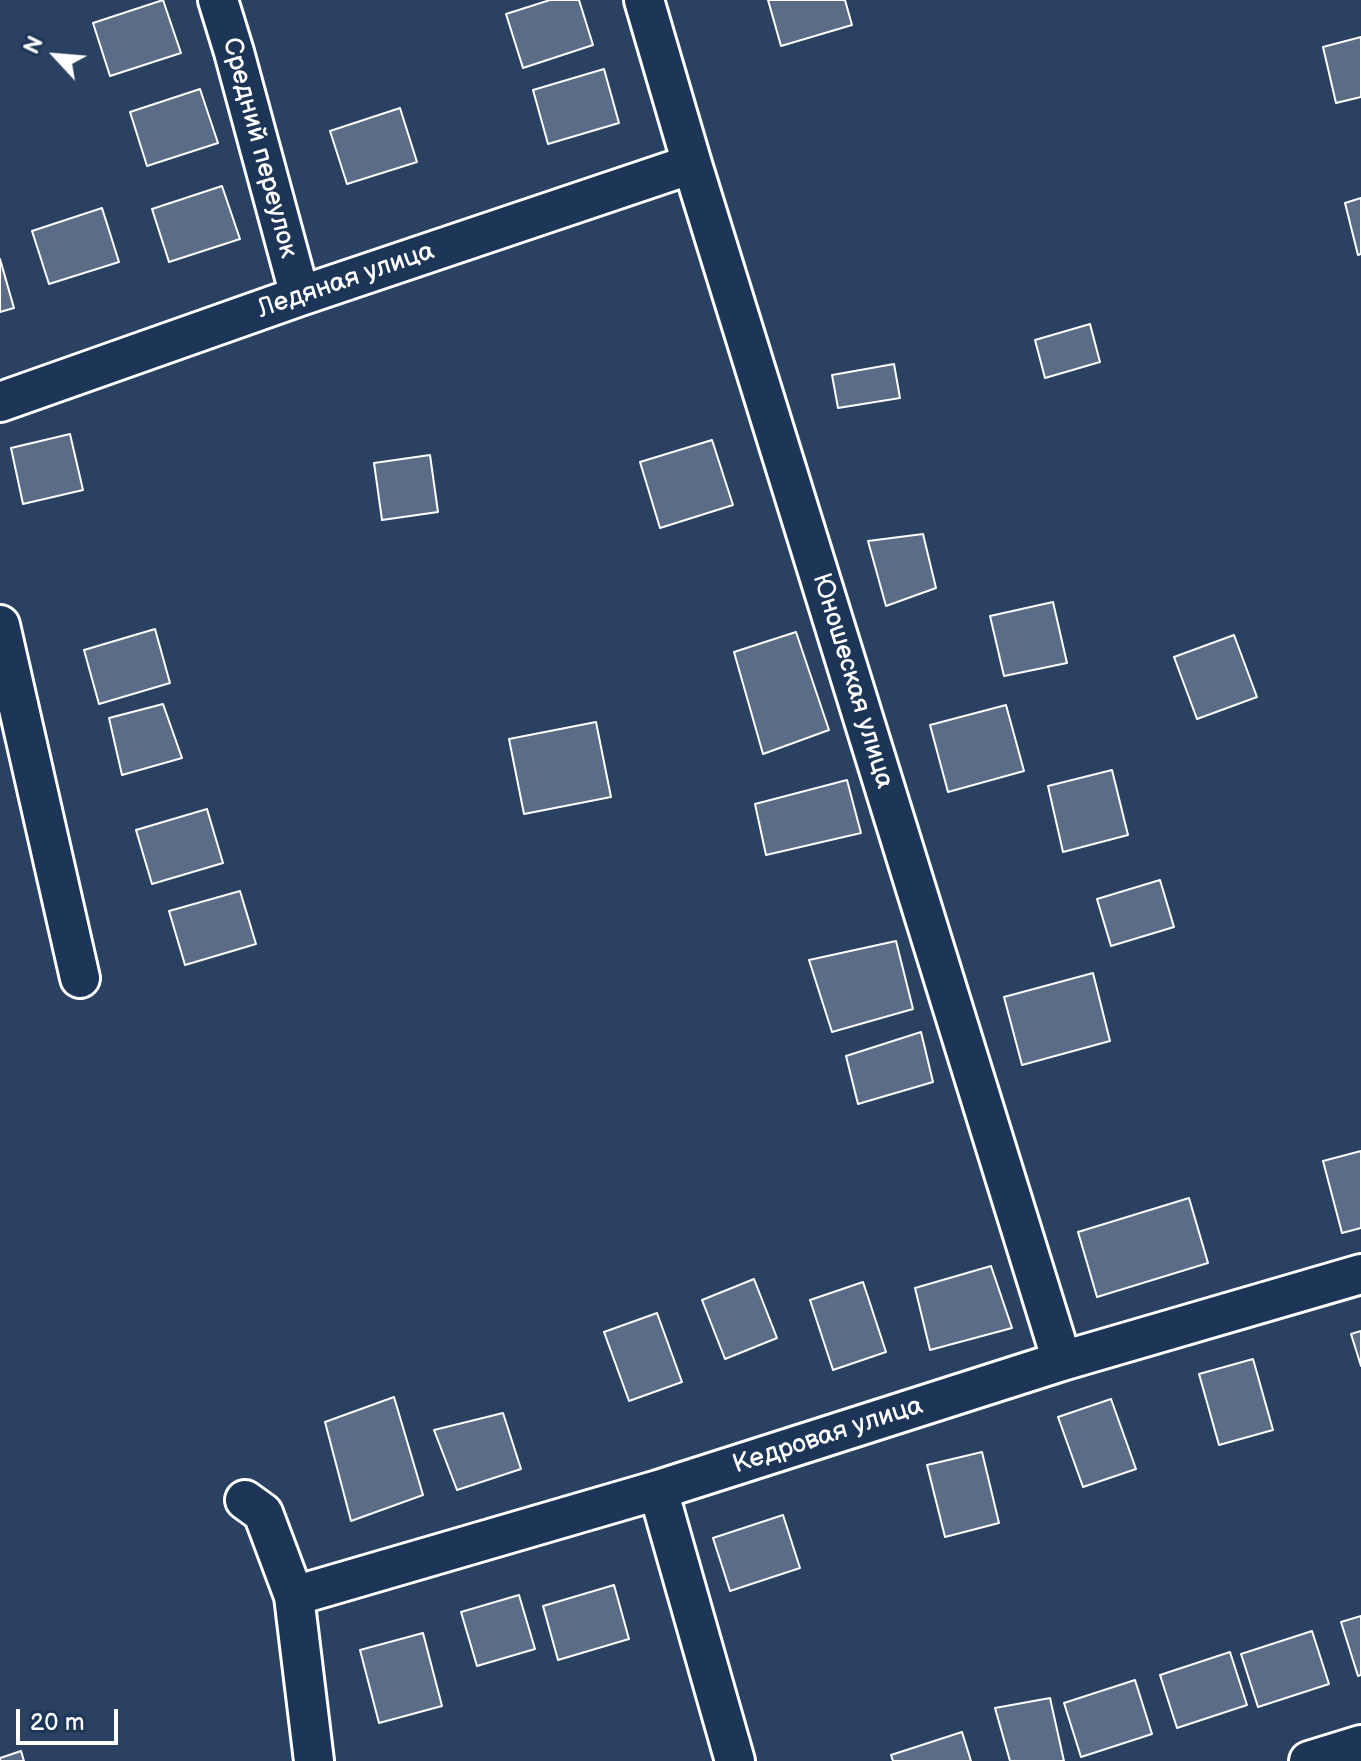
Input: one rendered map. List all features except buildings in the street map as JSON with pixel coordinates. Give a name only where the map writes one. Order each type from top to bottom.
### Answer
[{"type":"street","name":"Средний переулок","points":[[218,0],[300,296]]},
{"type":"street","name":"Юношеская улица","points":[[644,0],[1062,1361]]},
{"type":"street","name":"Ледяная улица","points":[[0,402],[300,296],[692,164]]},
{"type":"street","points":[[0,625],[80,978]]},
{"type":"street","name":"Кедровая улица","points":[[294,1596],[658,1490],[1062,1361],[1361,1274]]},
{"type":"street","points":[[658,1490],[735,1761]]},
{"type":"street","points":[[245,1500],[263,1513],[294,1596],[314,1761]]},
{"type":"street","points":[[1309,1761],[1361,1745]]}]
